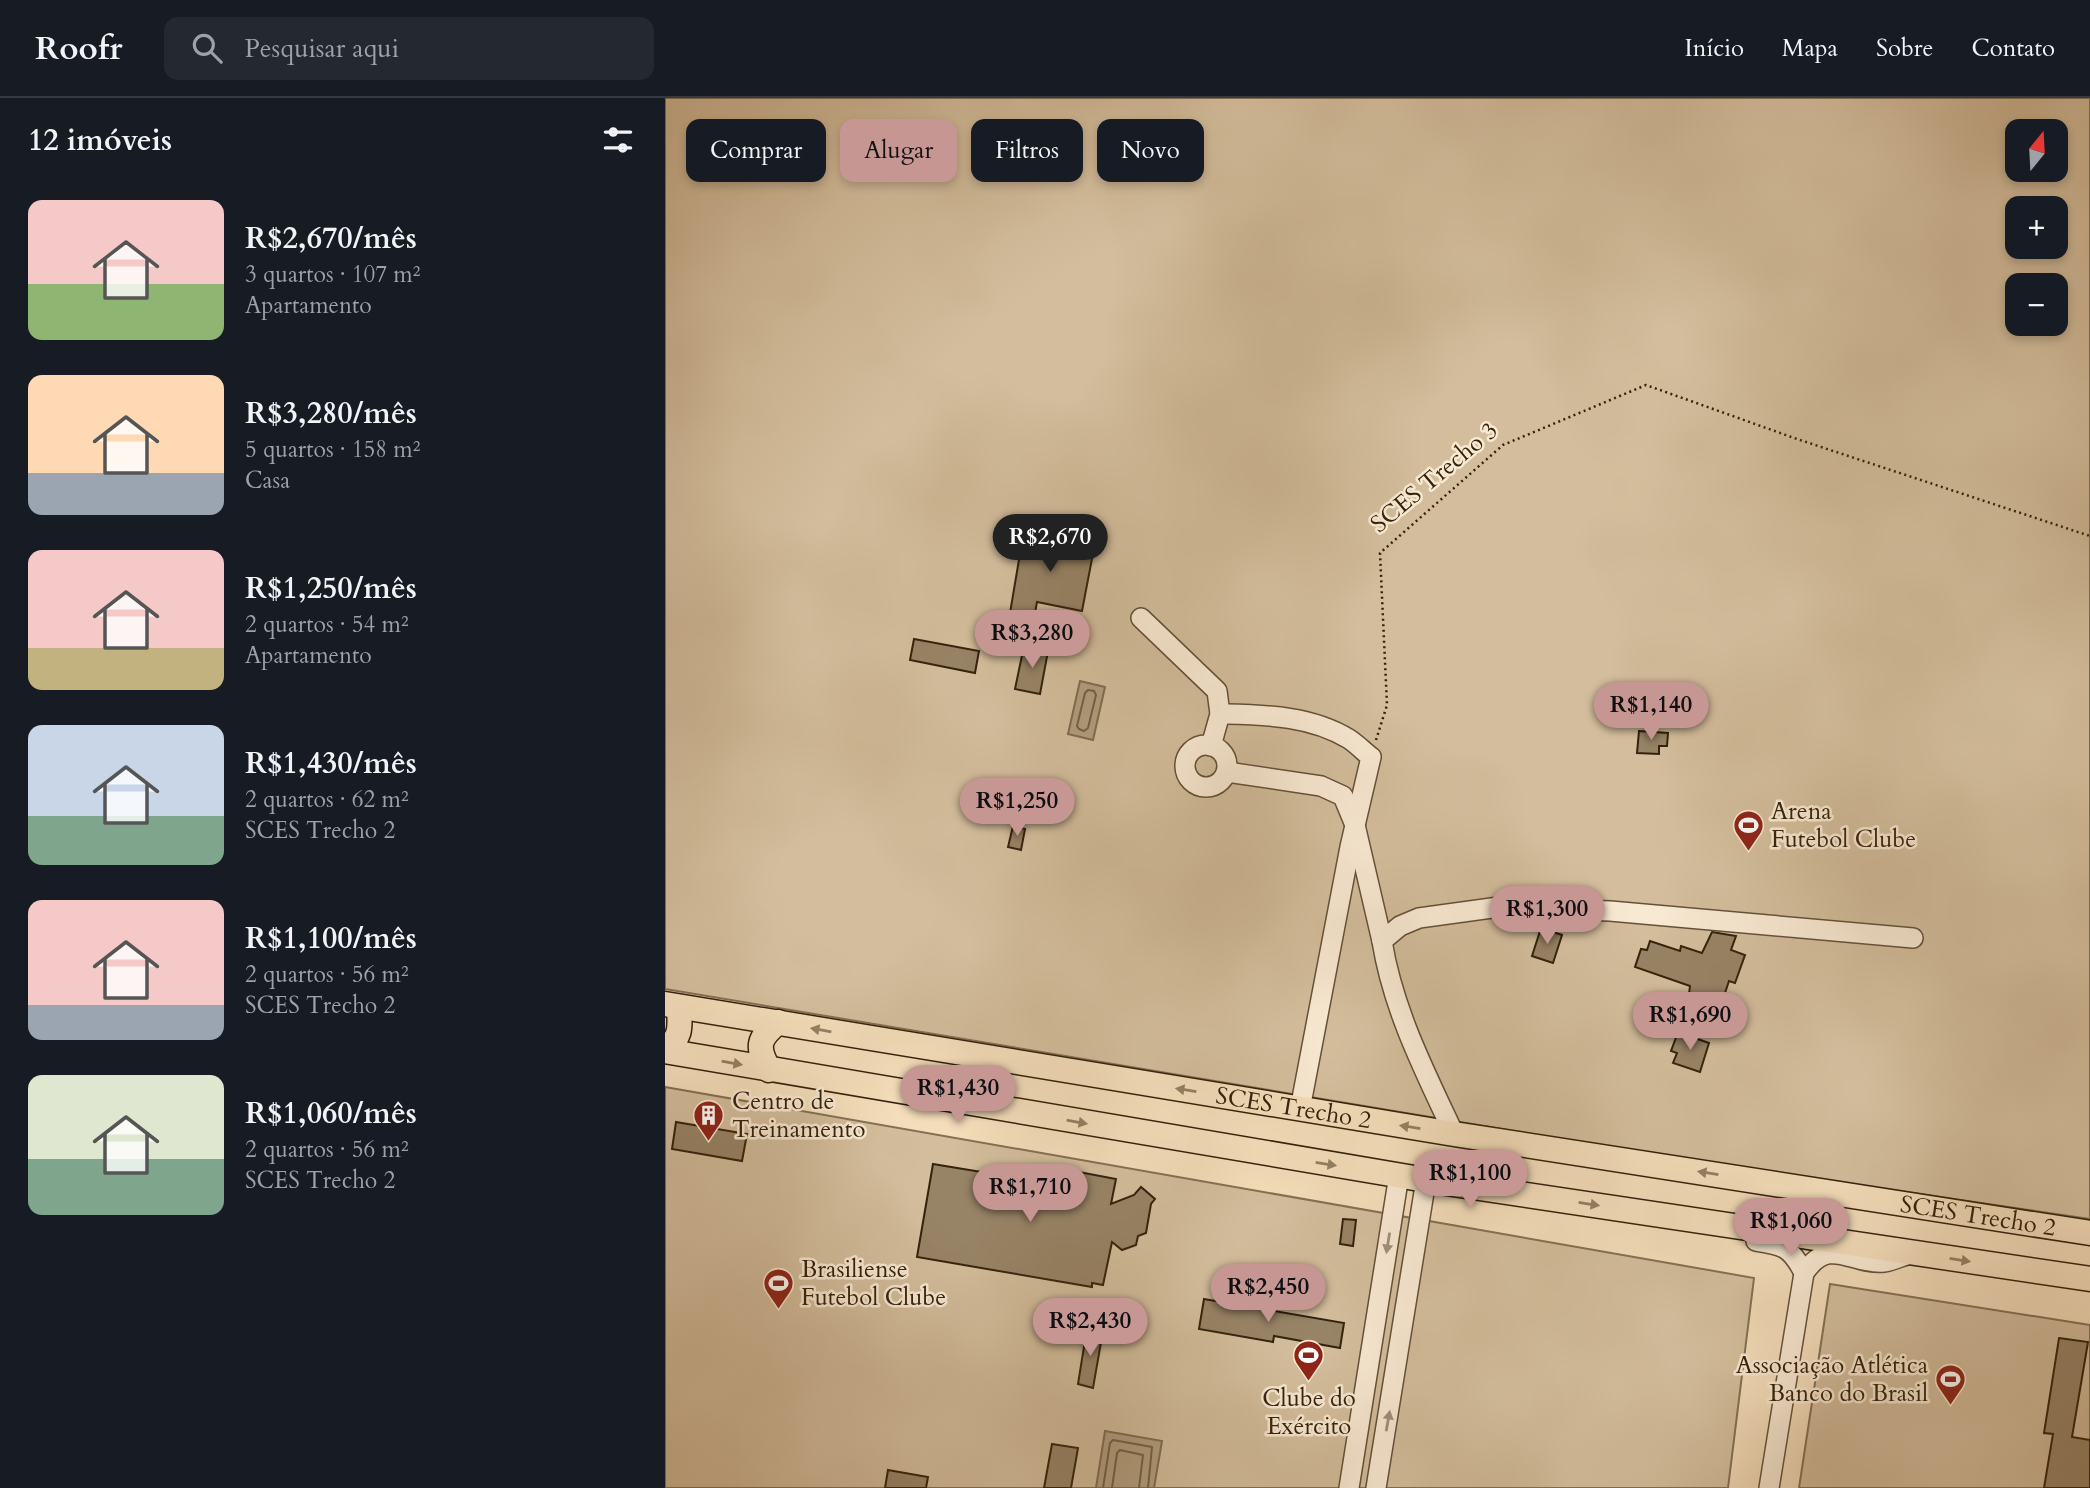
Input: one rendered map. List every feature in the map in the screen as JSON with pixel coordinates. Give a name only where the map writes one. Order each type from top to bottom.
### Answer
[{"type":"main road","name":"SCES Trecho 2","points":[[672,1006],[1454,1134],[2090,1233]]},
{"type":"main road","points":[[665,1050],[675,1043],[678,1033],[672,1006]]},
{"type":"main road","points":[[769,1070],[760,1054],[761,1044],[764,1034],[778,1022]]},
{"type":"main road","name":"SCES Trecho 2","points":[[665,1050],[769,1070],[1426,1180],[2090,1279]]},
{"type":"lane","points":[[1140,618],[1217,691],[1220,714],[1211,746]]},
{"type":"lane","points":[[1220,714],[1284,716],[1319,726],[1349,739],[1371,757],[1355,825],[1300,1109]]},
{"type":"lane","points":[[1211,746],[1224,755],[1227,772],[1217,785],[1209,788],[1193,784],[1187,778],[1185,761],[1195,748],[1211,746]]},
{"type":"lane","points":[[1227,772],[1321,786],[1343,796],[1355,825],[1394,993],[1408,1034],[1454,1134]]},
{"type":"lane","points":[[1382,942],[1400,926],[1419,918],[1499,907],[1609,911],[1913,938]]},
{"type":"lane","points":[[1399,1175],[1350,1480],[1377,1482],[1426,1180]]},
{"type":"lane","name":"SCES Trecho 2","points":[[1702,1221],[1723,1236],[1777,1244],[1786,1248],[1796,1257],[1804,1273],[1818,1256],[1829,1253],[1883,1262],[1913,1253]]},
{"type":"lane","points":[[1769,1488],[1804,1273]]},
{"type":"lane","points":[[1379,1298],[1407,1302]]},
{"type":"path","name":"SCES Trecho 3","points":[[1371,757],[1387,705],[1380,553],[1503,445],[1646,385],[1797,439],[2090,536]]},
{"type":"shaded area","points":[[665,98],[2090,98],[2090,1219],[1687,1160],[665,989]]},
{"type":"shaded area","name":"Clube do Exército","points":[[665,1087],[1754,1278],[1728,1488],[665,1488]]},
{"type":"shaded area","name":"Associação Atlética Banco do Brasil","points":[[1830,1284],[2090,1325],[2090,1488],[1799,1488]]},
{"type":"water","points":[[1080,681],[1105,687],[1093,740],[1068,734]]},
{"type":"water","points":[[1105,1431],[1162,1441],[1154,1488],[1096,1488]]},
{"type":"building","points":[[1024,530],[1095,543],[1082,611],[1037,602],[1033,624],[1009,619]]},
{"type":"building","points":[[914,639],[979,651],[975,673],[910,660]]},
{"type":"building","points":[[1024,646],[1048,651],[1040,694],[1015,689]]},
{"type":"building","points":[[1639,731],[1668,733],[1667,746],[1659,746],[1659,754],[1637,753]]},
{"type":"building","points":[[1013,826],[1025,829],[1021,850],[1008,847]]},
{"type":"building","points":[[1541,928],[1562,935],[1553,963],[1532,956]]},
{"type":"building","points":[[1712,932],[1736,936],[1731,950],[1745,955],[1735,983],[1729,981],[1717,1017],[1691,1008],[1695,996],[1689,994],[1690,986],[1635,967],[1641,949],[1647,950],[1650,941],[1680,951],[1681,946],[1702,953]]},
{"type":"building","points":[[1683,1034],[1709,1043],[1700,1072],[1673,1063],[1677,1053],[1671,1051],[1677,1035],[1682,1037]]},
{"type":"building","name":"Centro de Treinamento","points":[[676,1122],[747,1134],[742,1161],[672,1149]]},
{"type":"building","points":[[933,1164],[1060,1185],[1063,1169],[1116,1179],[1111,1204],[1134,1195],[1141,1187],[1155,1199],[1151,1204],[1146,1233],[1138,1236],[1136,1245],[1122,1250],[1112,1242],[1103,1285],[1092,1283],[1092,1287],[917,1257]]},
{"type":"building","points":[[1343,1219],[1356,1220],[1353,1246],[1340,1244]]},
{"type":"building","points":[[1204,1299],[1344,1323],[1340,1348],[1274,1336],[1273,1342],[1199,1329]]},
{"type":"building","points":[[1087,1328],[1103,1331],[1093,1388],[1078,1384]]},
{"type":"building","points":[[2059,1338],[2088,1342],[2072,1437],[2090,1440],[2090,1488],[2044,1488],[2053,1434],[2044,1433]]},
{"type":"building","points":[[1052,1444],[1078,1448],[1071,1488],[1044,1488]]},
{"type":"building","points":[[888,1470],[928,1477],[926,1488],[885,1488]]},
{"type":"place","name":"Arena Futebol Clube","points":[[1748,852]]},
{"type":"place","name":"Centro de Treinamento","points":[[709,1142]]},
{"type":"place","name":"Brasiliense Futebol Clube","points":[[778,1310]]},
{"type":"place","name":"Clube do Exército","points":[[1309,1383]]},
{"type":"place","name":"Associação Atlética Banco do Brasil","points":[[1951,1406]]}]
